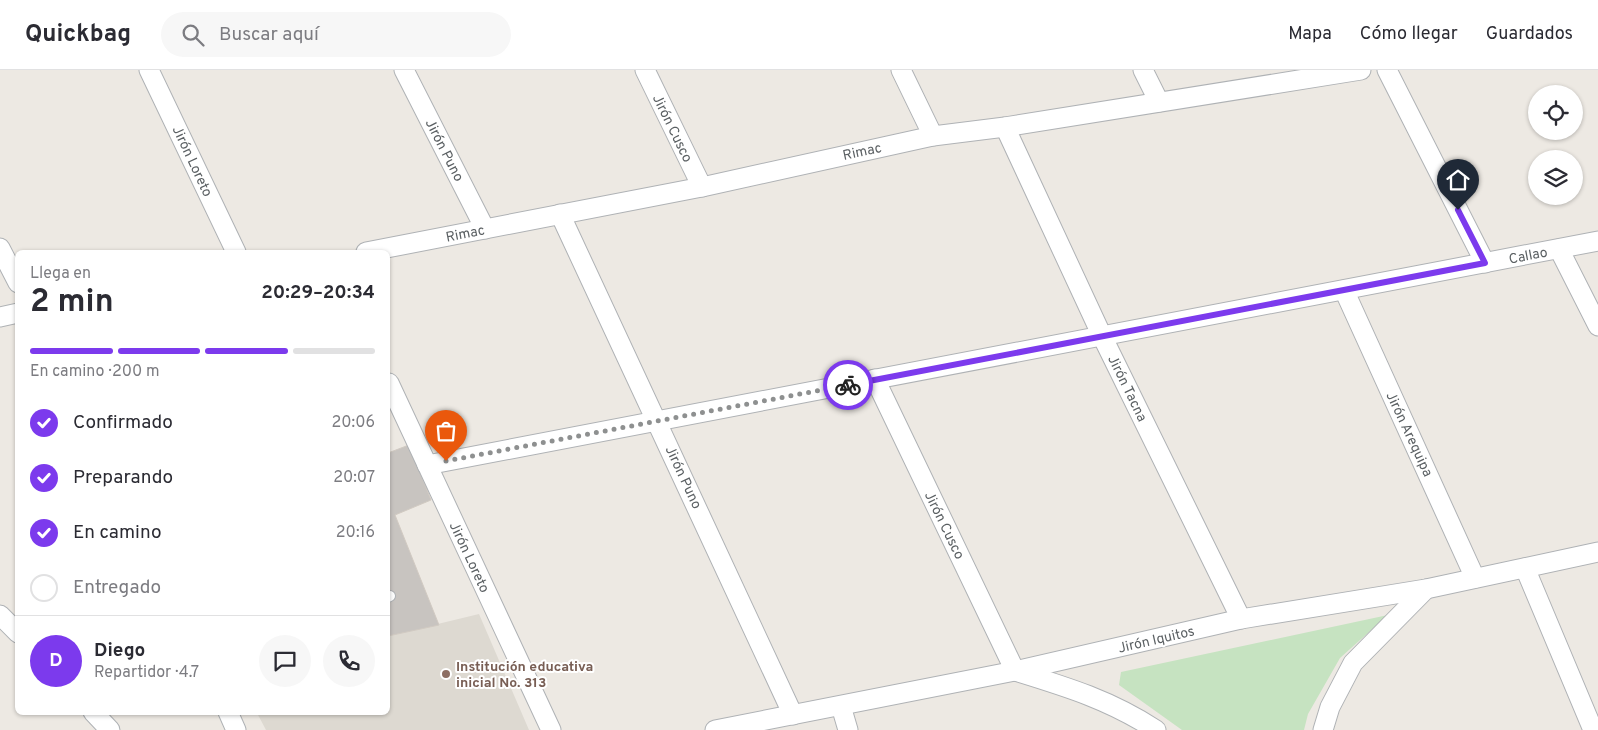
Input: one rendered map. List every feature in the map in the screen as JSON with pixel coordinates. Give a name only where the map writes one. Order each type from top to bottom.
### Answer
[{"type":"street","name":"Jirón Loreto","points":[[149,70],[235,250]]},
{"type":"street","name":"Jirón Puno","points":[[404,70],[485,230]]},
{"type":"street","name":"Jirón Cusco","points":[[645,70],[702,187]]},
{"type":"street","points":[[901,70],[933,136]]},
{"type":"street","points":[[1143,70],[1159,102]]},
{"type":"street","name":"Rimac","points":[[377,250],[702,187],[933,136],[1005,128],[1361,70]]},
{"type":"street","points":[[1387,70],[1485,263]]},
{"type":"street","name":"Jirón Tacna","points":[[1005,128],[1102,336],[1241,619]]},
{"type":"street","name":"Jirón Puno","points":[[560,214],[658,421],[793,715]]},
{"type":"street","name":"Callao","points":[[427,465],[1598,242]]},
{"type":"street","points":[[0,248],[15,277]]},
{"type":"street","points":[[1559,249],[1598,326]]},
{"type":"street","name":"Jirón Arequipa","points":[[1344,290],[1476,578]]},
{"type":"street","points":[[0,317],[15,314]]},
{"type":"street","name":"Jirón Cusco","points":[[875,380],[1015,671]]},
{"type":"street","name":"Jirón Loreto","points":[[390,385],[552,730]]},
{"type":"street","name":"Jirón Iquitos","points":[[715,730],[1015,671],[1241,619],[1426,589],[1598,552]]},
{"type":"street","points":[[1525,568],[1593,730]]},
{"type":"street","points":[[1323,730],[1330,707],[1353,662],[1426,589]]},
{"type":"street","points":[[0,615],[15,631]]},
{"type":"street","points":[[1015,671],[1083,692],[1125,710],[1156,730]]},
{"type":"street","points":[[841,706],[848,730]]},
{"type":"street","points":[[96,715],[110,730]]},
{"type":"street","points":[[229,715],[236,730]]},
{"type":"shaded area","name":"Institución educativa inicial No. 313","points":[[479,614],[529,730],[266,730],[258,715],[390,715],[390,636]]},
{"type":"green space","points":[[1388,615],[1340,658],[1308,714],[1304,730],[1182,730],[1119,685],[1121,672]]},
{"type":"building","points":[[409,445],[431,500],[395,515],[439,625],[390,636],[390,452]]},
{"type":"way so far","points":[[446,461],[848,385]]},
{"type":"place","name":"Institución educativa inicial No. 313","points":[[446,674]]},
{"type":"route","points":[[848,385],[1485,263],[1458,210]]}]
